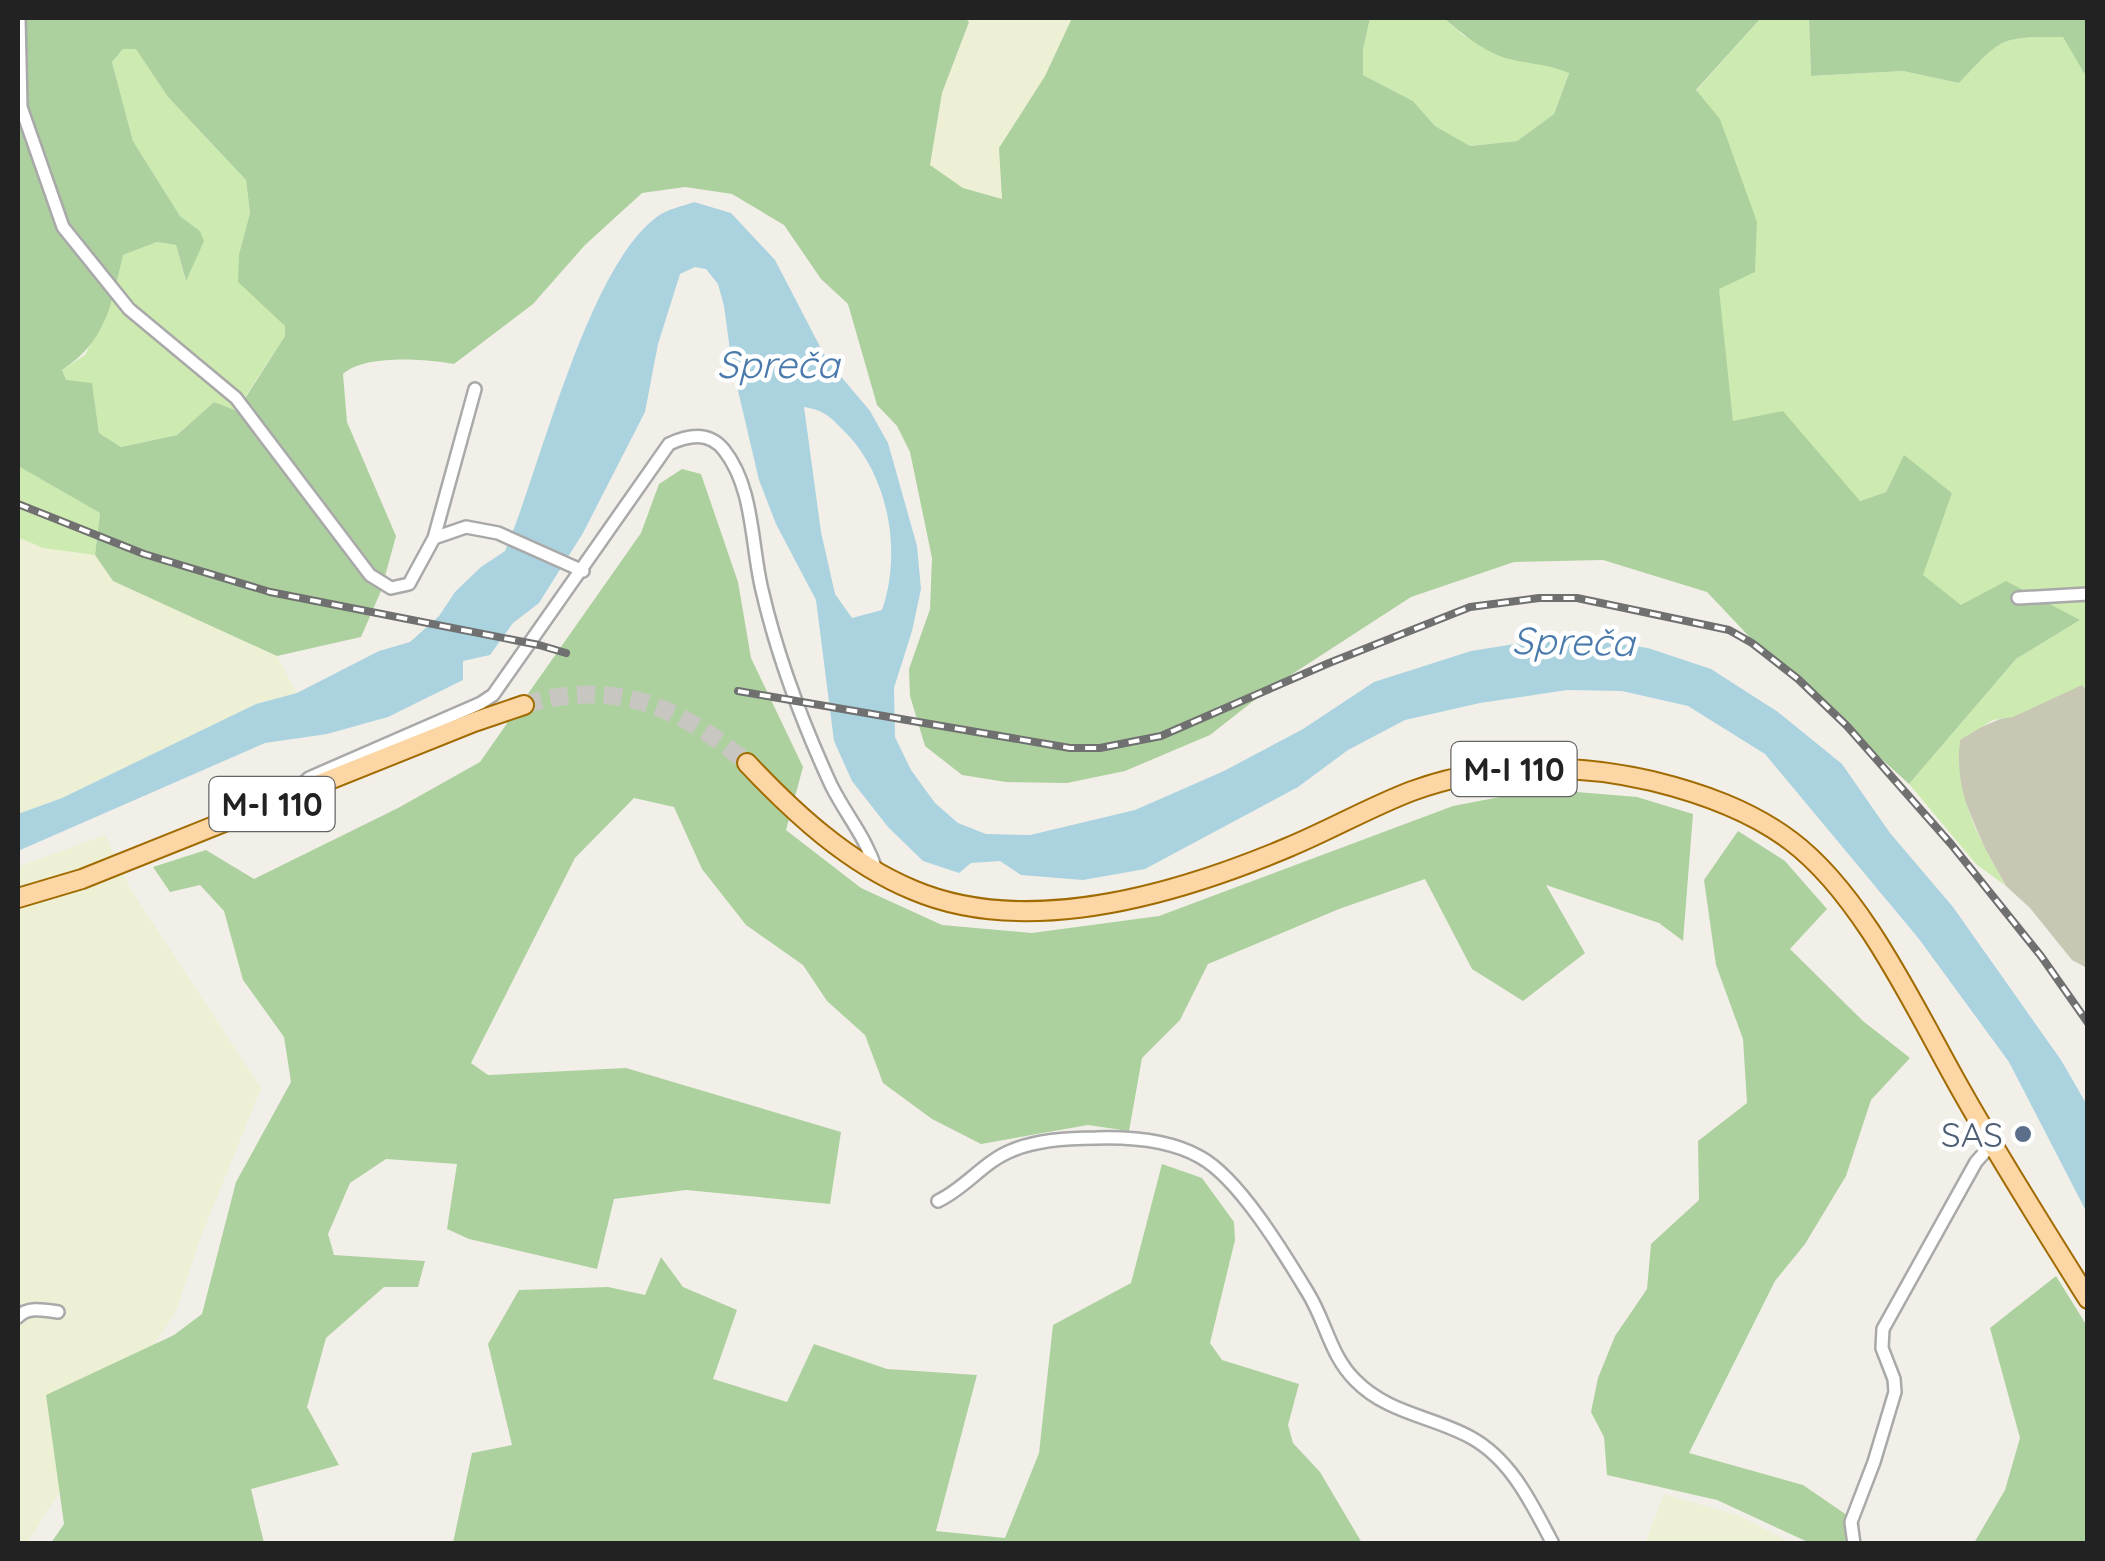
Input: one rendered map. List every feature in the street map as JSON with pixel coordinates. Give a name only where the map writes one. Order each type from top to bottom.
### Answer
[{"type":"main road","name":"M-I 110","points":[[18,898],[82,878],[524,705]]},
{"type":"main road","name":"M-I 110","points":[[747,762],[785,803],[878,872],[942,900],[993,908],[1090,906],[1150,896],[1216,876],[1414,790],[1479,773],[1552,768],[1626,775],[1684,789],[1737,808],[1792,841],[1836,886],[1876,942],[1992,1144],[2088,1299]]},
{"type":"street","points":[[19,18],[20,107],[63,227],[128,309],[236,398],[370,575],[390,588],[409,584],[434,538],[475,389]]},
{"type":"street","points":[[298,793],[299,786],[308,778],[438,723],[492,694],[578,567],[669,444],[697,436],[709,438],[724,449],[741,481],[762,590],[789,676],[833,788],[868,844],[878,872]]},
{"type":"street","points":[[434,538],[466,526],[498,533],[578,567]]},
{"type":"street","points":[[2018,598],[2088,594]]},
{"type":"street","points":[[938,1201],[962,1187],[997,1157],[1046,1142],[1123,1138],[1171,1146],[1204,1158],[1249,1205],[1272,1236],[1318,1311],[1332,1348],[1357,1383],[1395,1408],[1472,1437],[1497,1456],[1532,1502],[1552,1544]]},
{"type":"street","points":[[1854,1544],[1851,1522],[1895,1392],[1882,1348],[1883,1328],[1976,1162],[1992,1144]]},
{"type":"street","points":[[18,1317],[22,1312],[39,1309],[58,1312]]},
{"type":"shaded area","points":[[965,18],[1072,18],[1045,76],[1003,200],[963,189],[930,166],[942,93],[969,22]]},
{"type":"shaded area","points":[[18,537],[43,548],[95,555],[113,581],[277,656],[297,693],[256,704],[62,798],[18,814]]},
{"type":"shaded area","points":[[2083,684],[2088,692],[2087,968],[2072,960],[2030,908],[2006,886],[1985,849],[1959,787],[1957,763],[1960,740],[1972,731]]},
{"type":"shaded area","points":[[105,835],[130,888],[261,1088],[199,1242],[176,1311],[27,1543],[18,1544],[18,867]]},
{"type":"shaded area","points":[[1664,1494],[1740,1516],[1791,1543],[1645,1543]]},
{"type":"green space","points":[[18,18],[965,18],[969,22],[942,93],[930,165],[963,188],[1002,199],[999,148],[1045,76],[1072,18],[1370,18],[1363,50],[1363,75],[1413,101],[1435,126],[1470,146],[1517,141],[1554,114],[1569,73],[1497,55],[1444,18],[1761,18],[1696,90],[1720,119],[1757,222],[1755,272],[1719,289],[1733,421],[1783,411],[1860,501],[1886,492],[1904,455],[1952,493],[1923,575],[1961,605],[2006,581],[2080,620],[2016,659],[1909,784],[1760,648],[1707,592],[1603,560],[1514,562],[1411,597],[1266,691],[1210,735],[1125,771],[1067,783],[1006,782],[962,775],[925,746],[910,696],[909,669],[930,609],[932,558],[910,452],[897,426],[877,405],[848,304],[821,279],[784,225],[732,194],[685,187],[642,193],[585,245],[533,304],[454,364],[380,361],[343,374],[347,422],[396,536],[381,591],[361,637],[277,656],[113,581],[95,555],[100,513],[18,466]],"holes":[[[123,49],[136,49],[168,97],[246,180],[250,213],[239,254],[238,282],[285,326],[285,336],[237,411],[214,402],[177,435],[121,447],[99,433],[92,383],[66,380],[62,370],[98,334],[123,255],[157,242],[176,245],[186,281],[204,241],[200,231],[180,216],[133,141],[112,62]]]},
{"type":"green space","points":[[1370,18],[1444,18],[1464,36],[1569,72],[1554,114],[1517,141],[1469,146],[1435,126],[1413,101],[1363,75],[1363,50]]},
{"type":"green space","points":[[1761,18],[1809,18],[1811,76],[1903,71],[1959,83],[2004,43],[2064,37],[2087,78],[2087,692],[2082,685],[2013,717],[1993,720],[1960,740],[1965,798],[1978,834],[2006,886],[1976,864],[1909,784],[2016,659],[2080,620],[1961,605],[1922,575],[1952,493],[1904,456],[1886,492],[1860,501],[1733,421],[1696,91]]},
{"type":"green space","points":[[1809,18],[2087,18],[2087,78],[2063,37],[2004,43],[1959,83],[1903,71],[1811,76]]},
{"type":"green space","points":[[123,49],[137,49],[168,97],[246,180],[250,213],[239,254],[268,307],[285,326],[285,336],[236,411],[214,402],[177,435],[121,447],[99,433],[92,384],[66,381],[62,370],[85,355],[113,299],[123,255],[157,242],[176,245],[185,279],[200,231],[180,216],[133,141],[112,62]]},
{"type":"green space","points":[[18,466],[100,513],[95,555],[43,548],[18,537]]},
{"type":"green space","points":[[682,469],[701,474],[738,582],[751,658],[803,767],[786,830],[861,888],[942,925],[1032,933],[1159,916],[1453,806],[1541,789],[1637,797],[1693,814],[1683,941],[1659,923],[1546,885],[1585,953],[1523,1001],[1472,969],[1425,879],[1339,909],[1208,964],[1180,1020],[1142,1058],[1129,1131],[1088,1125],[981,1144],[932,1119],[883,1083],[865,1035],[827,1001],[803,965],[746,925],[702,869],[674,807],[634,798],[575,858],[471,1063],[488,1075],[626,1068],[841,1132],[830,1204],[686,1190],[614,1199],[597,1269],[469,1239],[447,1229],[457,1164],[386,1159],[350,1183],[328,1234],[334,1255],[425,1261],[418,1287],[384,1287],[326,1338],[307,1407],[339,1465],[251,1489],[264,1543],[51,1543],[64,1524],[46,1395],[174,1335],[202,1314],[236,1182],[291,1082],[284,1037],[243,980],[224,911],[200,885],[170,892],[153,867],[206,850],[254,879],[398,808],[480,762],[641,533],[659,484]]},
{"type":"green space","points":[[1738,831],[1785,861],[1827,909],[1790,949],[1863,1021],[1910,1058],[1871,1100],[1846,1176],[1805,1244],[1775,1281],[1689,1453],[1803,1485],[1860,1524],[1851,1543],[1810,1543],[1717,1500],[1607,1475],[1604,1437],[1591,1412],[1598,1378],[1615,1336],[1647,1289],[1651,1244],[1699,1200],[1698,1141],[1747,1103],[1743,1039],[1716,965],[1704,880]]},
{"type":"green space","points":[[1162,1164],[1202,1178],[1234,1222],[1235,1240],[1210,1343],[1222,1360],[1299,1384],[1288,1425],[1293,1443],[1320,1472],[1362,1543],[453,1543],[472,1453],[512,1445],[488,1344],[519,1290],[608,1287],[645,1295],[661,1257],[683,1287],[737,1310],[713,1379],[787,1402],[814,1344],[887,1369],[977,1375],[936,1531],[1005,1538],[1039,1453],[1053,1325],[1131,1283]]},
{"type":"green space","points":[[2056,1276],[2087,1326],[2087,1543],[1974,1543],[2005,1490],[2020,1438],[1990,1328]]},
{"type":"water","name":"Spreča","points":[[694,202],[731,213],[775,260],[827,360],[870,411],[888,443],[917,546],[921,589],[894,688],[895,737],[911,770],[935,803],[958,823],[986,834],[1030,835],[1135,810],[1224,771],[1303,729],[1374,682],[1471,651],[1564,636],[1648,648],[1711,669],[1778,712],[1842,764],[1890,833],[1953,907],[2061,1060],[2087,1105],[2087,1213],[2009,1062],[1919,939],[1765,754],[1688,706],[1622,691],[1567,690],[1480,703],[1405,720],[1348,750],[1298,787],[1145,869],[1083,880],[1021,875],[1000,861],[971,863],[959,873],[923,861],[888,827],[852,781],[834,741],[816,600],[776,524],[759,480],[718,284],[706,269],[695,267],[680,274],[658,344],[645,412],[583,533],[539,603],[513,623],[490,655],[463,661],[463,680],[388,717],[327,734],[265,743],[18,851],[18,814],[62,798],[256,704],[297,693],[379,651],[410,642],[439,616],[455,592],[505,551],[568,371],[609,278],[633,242],[658,216]],"holes":[[[804,407],[829,416],[848,435],[862,453],[882,495],[891,541],[891,565],[882,610],[852,618],[835,594],[821,532]]]},
{"type":"tunnel","points":[[524,705],[587,695],[643,702],[696,726],[747,763]]},
{"type":"railway","points":[[18,504],[144,554],[270,592],[566,653]]},
{"type":"railway","points":[[738,691],[1070,748],[1100,748],[1161,736],[1470,607],[1539,598],[1577,598],[1729,630],[1798,679],[1847,726],[1951,844],[2041,956],[2088,1023]]},
{"type":"place","name":"SAS","points":[[2023,1134]]}]
